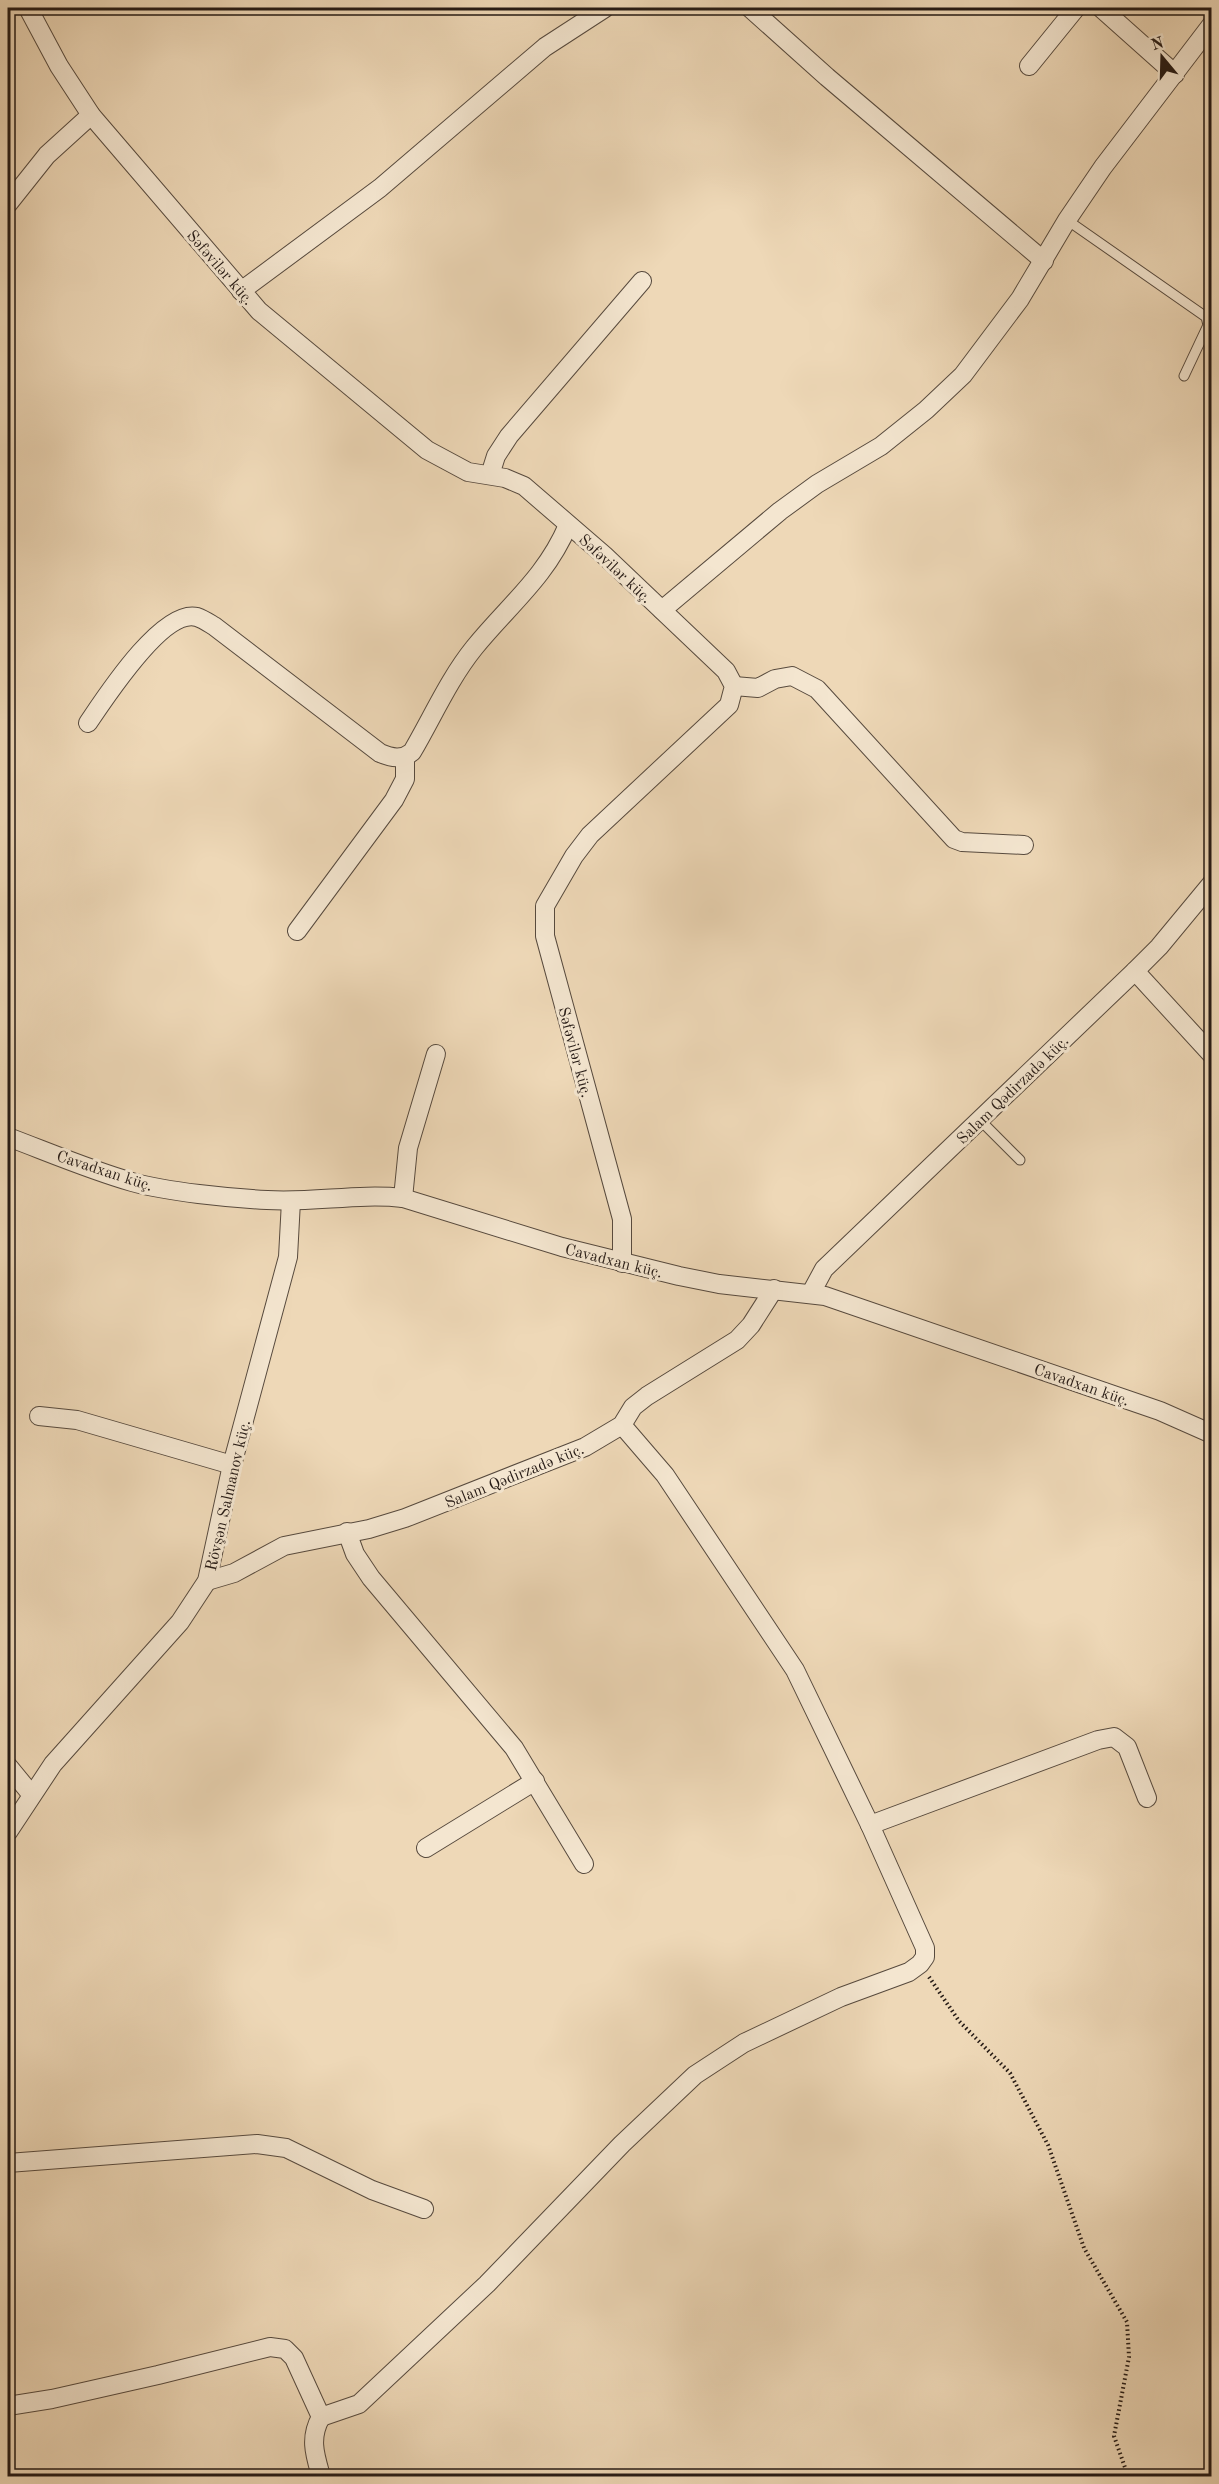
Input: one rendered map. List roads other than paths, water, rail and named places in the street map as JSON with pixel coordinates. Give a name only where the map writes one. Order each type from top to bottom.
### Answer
[{"type":"street","name":"Səfəvilər küç.","points":[[28,8],[58,66],[92,115],[241,291],[295,343],[427,450],[450,465],[468,472],[490,475],[524,486],[662,610],[726,672],[734,686],[729,705],[590,835],[553,888],[545,906],[546,936],[621,1220],[622,1263]]},
{"type":"street","points":[[241,291],[362,203],[545,47],[605,8]]},
{"type":"street","points":[[750,8],[827,77],[1044,261]]},
{"type":"street","points":[[1029,66],[1076,8]]},
{"type":"street","points":[[1101,8],[1175,74]]},
{"type":"street","points":[[662,610],[780,511],[817,484],[881,446],[927,411],[963,375],[991,341],[1044,261],[1067,220],[1212,24]]},
{"type":"street","points":[[8,204],[47,155],[92,115]]},
{"type":"street","points":[[490,475],[496,456],[509,436],[642,281]]},
{"type":"street","points":[[88,723],[124,671],[163,631],[182,619],[196,617],[214,626],[380,753],[390,758],[405,757],[412,752],[473,649],[542,572],[556,552],[568,525]]},
{"type":"street","points":[[734,686],[758,688],[775,679],[792,676],[817,689],[954,839],[962,842],[1024,845]]},
{"type":"street","points":[[297,931],[394,800],[405,779],[405,757]]},
{"type":"street","name":"Salam Qədirzadə küç.","points":[[811,1293],[824,1269],[1135,971],[1159,947],[1212,883]]},
{"type":"street","points":[[1135,971],[1212,1055]]},
{"type":"street","points":[[403,1198],[408,1148],[436,1054]]},
{"type":"street","name":"Cavadxan küç.","points":[[8,1137],[131,1182],[264,1200],[291,1201],[380,1195],[403,1198],[622,1263],[718,1284],[811,1293],[841,1301],[1210,1430]]},
{"type":"street","name":"Rövşən Salmanov küç.","points":[[8,1832],[53,1764],[180,1622],[207,1581],[232,1465],[288,1257],[291,1201]]},
{"type":"street","name":"Salam Qədirzadə küç.","points":[[207,1581],[234,1573],[284,1546],[405,1518],[585,1447],[622,1425],[633,1407],[647,1396],[737,1340],[751,1325],[774,1289]]},
{"type":"street","points":[[39,1416],[77,1420],[232,1465]]},
{"type":"street","points":[[321,2476],[312,2443],[314,2428],[321,2417],[359,2403],[367,2396],[487,2284],[622,2144],[695,2075],[744,2043],[841,1997],[909,1972],[921,1964],[925,1957],[925,1948],[808,1695],[777,1641],[665,1475],[622,1425]]},
{"type":"street","points":[[347,1532],[355,1554],[371,1578],[514,1748],[584,1864]]},
{"type":"street","points":[[870,1825],[1098,1740],[1114,1737],[1127,1748],[1147,1798]]},
{"type":"street","points":[[8,1766],[31,1794]]},
{"type":"street","points":[[426,1848],[535,1781]]},
{"type":"street","points":[[8,2163],[257,2144],[286,2148],[372,2190],[424,2209]]},
{"type":"street","points":[[8,2406],[94,2390],[270,2347],[285,2349],[294,2358],[321,2417]]},
{"type":"lane","points":[[1067,220],[1206,317],[1208,325],[1184,376]]},
{"type":"lane","points":[[980,1120],[1020,1160]]}]
